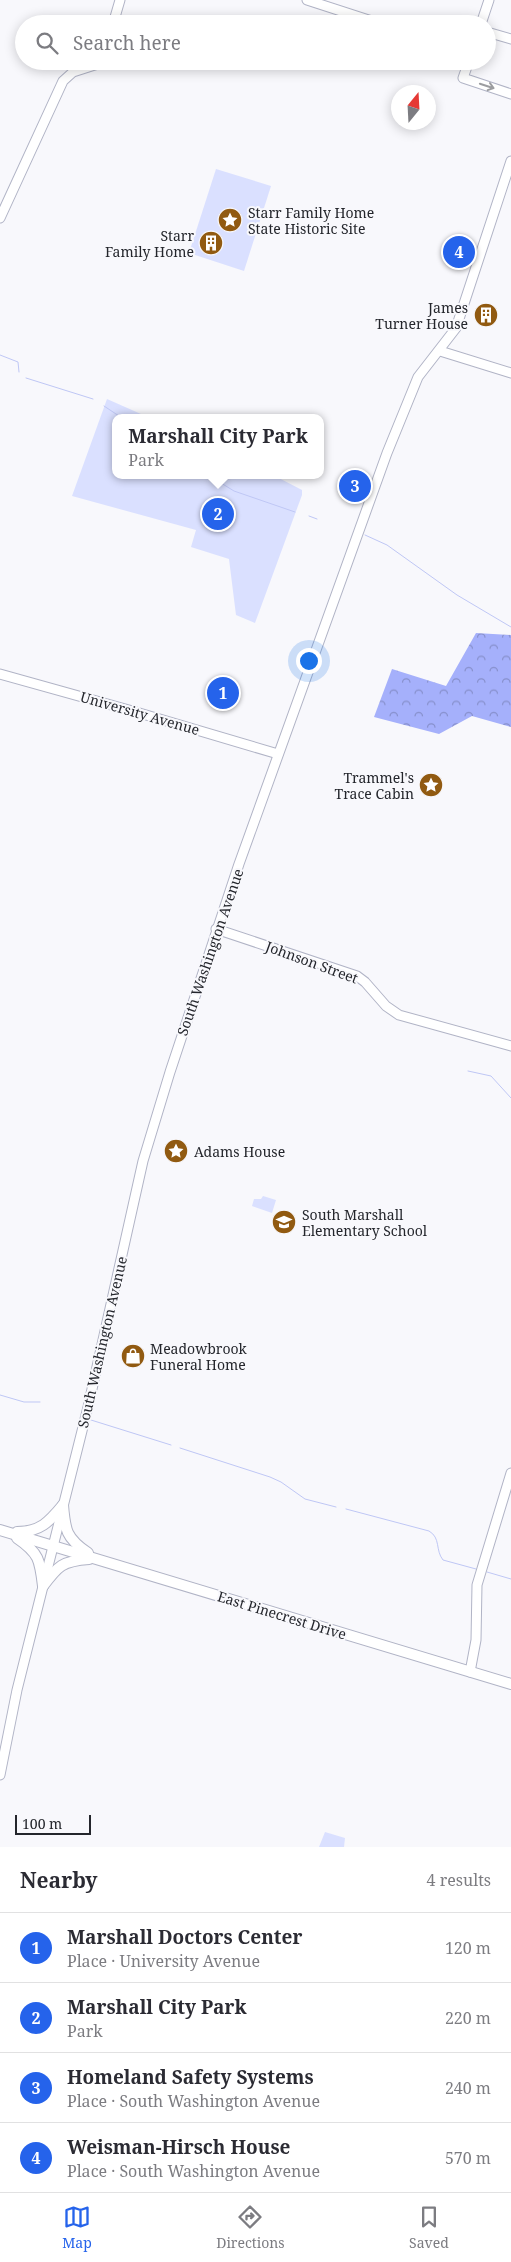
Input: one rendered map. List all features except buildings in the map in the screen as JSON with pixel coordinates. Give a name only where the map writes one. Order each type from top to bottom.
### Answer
[{"type":"main road","points":[[116,15],[120,0]]},
{"type":"main road","points":[[306,0],[353,15]]},
{"type":"main road","points":[[484,15],[488,0]]},
{"type":"main road","points":[[496,35],[511,39]]},
{"type":"main road","points":[[0,218],[63,80],[79,70]]},
{"type":"main road","points":[[466,70],[463,78],[511,94]]},
{"type":"main road","name":"South Washington Avenue","points":[[0,1775],[17,1690],[92,1389],[143,1161],[168,1079],[216,929],[404,409],[422,370],[440,350],[457,324],[511,161]]},
{"type":"main road","points":[[440,350],[511,373]]},
{"type":"main road","name":"University Avenue","points":[[0,674],[278,754]]},
{"type":"main road","name":"Johnson Street","points":[[216,929],[357,976],[386,1006],[402,1017],[511,1046]]},
{"type":"main road","points":[[470,1672],[476,1640],[477,1586],[511,1473]]},
{"type":"main road","points":[[4,1531],[32,1531],[43,1527],[63,1505]]},
{"type":"main road","points":[[63,1505],[66,1530],[70,1538],[76,1545],[97,1559]]},
{"type":"main road","points":[[4,1531],[29,1546],[37,1556],[40,1563],[42,1586]]},
{"type":"main road","name":"East Pinecrest Drive","points":[[4,1531],[511,1684]]},
{"type":"main road","points":[[42,1586],[63,1564],[72,1560],[97,1559]]},
{"type":"green space","points":[[476,633],[511,635],[511,727],[472,716],[439,734],[374,717],[392,669],[446,686]]},
{"type":"shaded area","name":"Starr Family Home State Historic Site","points":[[216,169],[271,186],[244,271],[189,253]]},
{"type":"shaded area","points":[[107,399],[141,414],[112,414],[112,479],[281,479],[302,490],[302,495],[255,623],[236,615],[229,559],[191,547],[196,530],[72,496]]},
{"type":"shaded area","points":[[263,1196],[276,1200],[272,1213],[252,1206],[254,1199],[261,1199]]},
{"type":"shaded area","points":[[325,1832],[345,1838],[344,1847],[319,1847]]},
{"type":"waterway","points":[[0,355],[18,362],[19,372]]},
{"type":"waterway","points":[[26,378],[93,399]]},
{"type":"waterway","points":[[104,406],[116,414]]},
{"type":"waterway","points":[[214,479],[234,491],[295,512]]},
{"type":"waterway","points":[[309,516],[317,519]]},
{"type":"waterway","points":[[365,535],[387,545],[457,595],[511,627]]},
{"type":"waterway","points":[[468,1071],[491,1076],[511,1098]]},
{"type":"waterway","points":[[0,1395],[24,1402],[40,1402]]},
{"type":"waterway","points":[[91,1420],[171,1445]]},
{"type":"waterway","points":[[180,1448],[270,1477],[281,1482],[305,1499],[336,1507]]},
{"type":"waterway","points":[[346,1509],[429,1531],[437,1541],[443,1560],[476,1569]]},
{"type":"waterway","points":[[487,1572],[511,1579]]},
{"type":"place","name":"Starr Family Home State Historic Site","points":[[230,220]]},
{"type":"place","name":"Starr Family Home","points":[[211,243]]},
{"type":"place","name":"Weisman-Hirsch House","points":[[459,252]]},
{"type":"place","name":"James Turner House","points":[[486,315]]},
{"type":"place","name":"Homeland Safety Systems","points":[[355,486]]},
{"type":"place","name":"Marshall City Park","points":[[218,514]]},
{"type":"place","name":"Marshall Doctors Center","points":[[223,693]]},
{"type":"place","name":"Trammel's Trace Cabin","points":[[431,785]]},
{"type":"place","name":"Adams House","points":[[176,1151]]},
{"type":"place","name":"South Marshall Elementary School","points":[[284,1222]]},
{"type":"place","name":"Meadowbrook Funeral Home","points":[[133,1356]]}]
